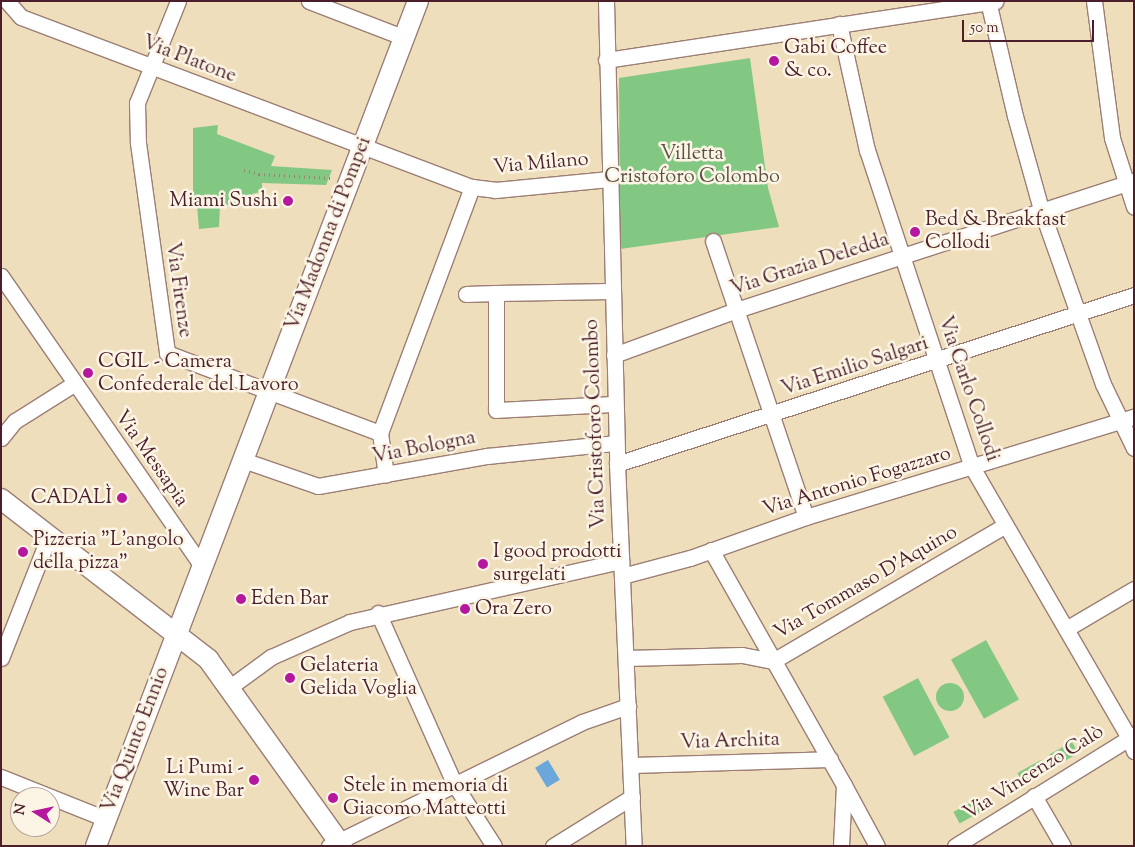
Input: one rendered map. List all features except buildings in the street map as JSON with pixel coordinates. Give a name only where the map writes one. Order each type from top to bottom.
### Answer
[{"type":"street","name":"Via Platone","points":[[7,1],[21,18],[363,147]]},
{"type":"street","points":[[152,68],[178,1]]},
{"type":"street","points":[[309,1],[405,38]]},
{"type":"street","name":"Via Madonna di Pompei","points":[[175,635],[418,1]]},
{"type":"street","name":"Via Cristoforo Colombo","points":[[606,1],[611,291],[616,443],[634,846]]},
{"type":"street","points":[[1094,1],[1112,138],[1130,182],[1134,207]]},
{"type":"street","points":[[606,60],[991,2],[1014,116],[1041,209],[1119,423],[1134,448]]},
{"type":"street","name":"Via Carlo Collodi","points":[[839,24],[866,150],[972,467],[1004,526],[1132,741]]},
{"type":"street","name":"Via Firenze","points":[[152,68],[137,103],[138,143],[164,348],[167,353],[380,432]]},
{"type":"street","name":"Via Milano","points":[[363,147],[472,187],[495,190],[609,179]]},
{"type":"street","name":"Via Grazia Deledda","points":[[614,355],[736,310],[1041,209],[1130,182]]},
{"type":"street","points":[[386,475],[380,432],[472,187]]},
{"type":"street","points":[[713,241],[806,517]]},
{"type":"street","name":"Via Messapia","points":[[1,276],[6,294],[75,383],[201,565]]},
{"type":"street","points":[[466,294],[611,291]]},
{"type":"street","points":[[496,293],[496,410],[615,404]]},
{"type":"street","name":"Via Emilio Salgari","points":[[617,464],[1134,295]]},
{"type":"street","points":[[1,438],[15,421],[75,383]]},
{"type":"street","name":"Via Antonio Fogazzaro","points":[[230,687],[271,657],[350,622],[378,613],[711,550],[806,517],[1134,418]]},
{"type":"street","name":"Via Bologna","points":[[243,460],[318,486],[487,456],[616,443]]},
{"type":"street","points":[[1,499],[208,659],[230,687],[336,844],[582,722],[628,706]]},
{"type":"street","name":"Via Tommaso D'Aquino","points":[[626,658],[742,655],[773,661],[1004,526]]},
{"type":"street","points":[[1,658],[49,536]]},
{"type":"street","points":[[711,550],[830,759],[877,846]]},
{"type":"street","points":[[1066,629],[1134,589]]},
{"type":"street","points":[[378,613],[455,785],[494,846]]},
{"type":"street","name":"Via Quinto Ennio","points":[[96,846],[175,635]]},
{"type":"street","name":"Via Vincenzo Calò","points":[[954,846],[1034,796],[1132,741]]},
{"type":"street","name":"Via Archita","points":[[631,765],[830,759]]},
{"type":"street","points":[[1,777],[106,820]]},
{"type":"street","points":[[844,785],[842,838],[849,846]]},
{"type":"street","points":[[1034,796],[1063,846]]},
{"type":"street","points":[[553,846],[632,797]]},
{"type":"path","points":[[244,170],[259,174],[329,177],[348,184]]},
{"type":"green space","name":"Villetta Cristoforo Colombo","points":[[750,58],[768,188],[779,227],[620,249],[619,78]]},
{"type":"green space","points":[[218,125],[217,134],[275,156],[271,166],[332,170],[326,185],[262,183],[262,192],[252,194],[253,201],[220,206],[219,227],[199,229],[197,205],[193,205],[193,128]]},
{"type":"green space","points":[[986,640],[1019,699],[984,719],[951,659]]},
{"type":"green space","points":[[918,678],[949,737],[914,756],[883,697]]},
{"type":"green space","points":[[950,683],[960,687],[964,697],[960,707],[950,711],[940,707],[936,697],[940,687]]},
{"type":"green space","points":[[1072,742],[1078,753],[1056,766],[1049,755]]},
{"type":"green space","points":[[1041,760],[1047,771],[1024,784],[1017,773]]},
{"type":"green space","points":[[977,799],[983,810],[960,823],[953,812]]},
{"type":"water","points":[[548,760],[560,780],[547,787],[535,768]]},
{"type":"place","name":"Gabi Coffee & co.","points":[[774,61]]},
{"type":"place","name":"Miami Sushi","points":[[288,201]]},
{"type":"place","name":"Bed & Breakfast Collodi","points":[[915,232]]},
{"type":"place","name":"CGIL - Camera Confederale del Lavoro","points":[[88,373]]},
{"type":"place","name":"CADALÌ","points":[[122,498]]},
{"type":"place","name":"Pizzeria \"L'angolo della pizza\"","points":[[23,552]]},
{"type":"place","name":"I good prodotti surgelati","points":[[483,564]]},
{"type":"place","name":"Eden Bar","points":[[241,599]]},
{"type":"place","name":"Ora Zero","points":[[465,609]]},
{"type":"place","name":"Gelateria Gelida Voglia","points":[[290,678]]},
{"type":"place","name":"Li Pumi - Wine Bar","points":[[254,780]]},
{"type":"place","name":"Stele in memoria di Giacomo Matteotti","points":[[333,798]]}]
